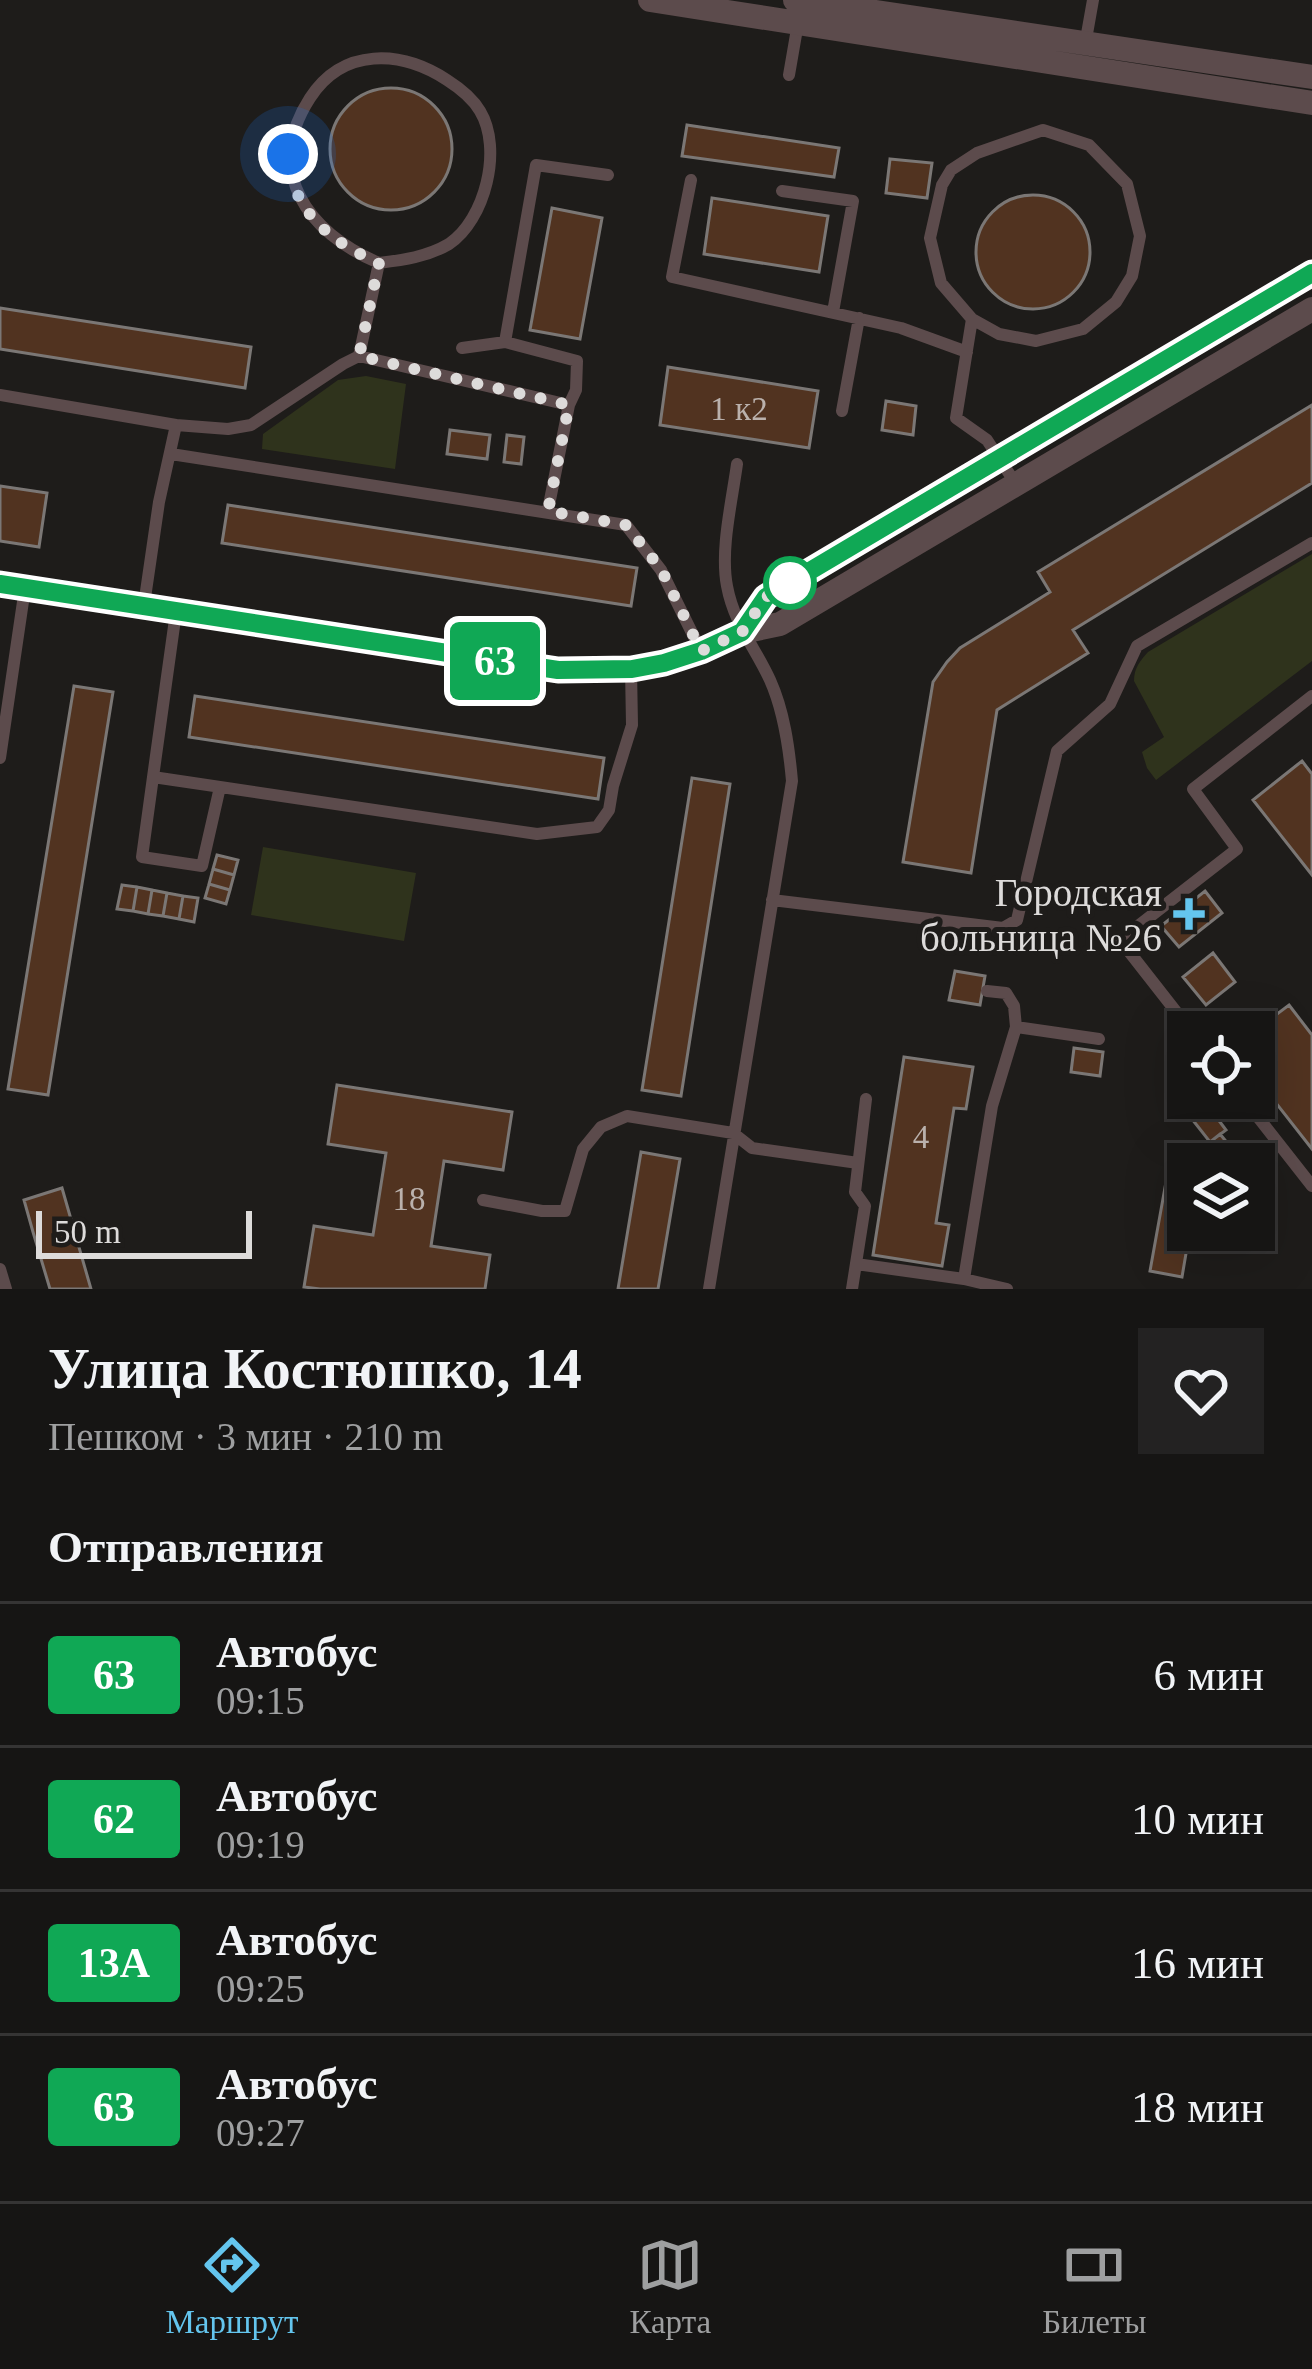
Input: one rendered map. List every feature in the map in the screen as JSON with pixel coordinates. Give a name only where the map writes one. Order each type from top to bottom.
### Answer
[{"type":"street","points":[[650,0],[798,8],[1312,77]]},
{"type":"street","points":[[798,8],[1312,104]]},
{"type":"street","points":[[742,632],[766,597],[1312,273]]},
{"type":"street","points":[[13,586],[558,670],[632,669],[664,663],[742,632],[780,624],[1312,309]]},
{"type":"lane","points":[[1085,45],[1093,0]]},
{"type":"lane","points":[[789,75],[798,8]]},
{"type":"lane","points":[[386,56],[425,66],[458,87],[481,111],[490,144],[488,180],[475,216],[451,242],[416,259],[379,263],[358,254],[315,221],[296,191],[288,154],[298,115],[319,84],[352,64],[386,56]]},
{"type":"lane","points":[[972,319],[999,334],[1036,340],[1083,329],[1116,302],[1132,276],[1140,236],[1127,184],[1089,145],[1043,130],[976,153],[952,170],[942,185],[930,238],[941,283],[972,319],[956,418],[987,440],[1016,484]]},
{"type":"lane","points":[[505,342],[536,165],[608,175]]},
{"type":"lane","points":[[692,180],[672,277],[901,328],[967,352]]},
{"type":"lane","points":[[782,191],[853,201],[832,312]]},
{"type":"lane","points":[[359,356],[379,263]]},
{"type":"lane","points":[[842,411],[859,318]]},
{"type":"lane","points":[[463,348],[505,342],[578,361],[576,390],[548,511]]},
{"type":"lane","points":[[0,395],[176,425],[228,429],[251,425],[359,356],[569,405]]},
{"type":"lane","points":[[144,607],[176,425]]},
{"type":"lane","points":[[170,454],[626,525],[661,569],[701,651]]},
{"type":"lane","points":[[709,1289],[791,781],[790,749],[770,680],[742,632],[728,593],[724,569],[737,464]]},
{"type":"lane","points":[[772,900],[950,924],[1003,928],[1017,920],[1057,751],[1111,704],[1137,646],[1312,543]]},
{"type":"lane","points":[[0,758],[13,586]]},
{"type":"lane","points":[[176,612],[142,857],[202,866],[220,787]]},
{"type":"lane","points":[[153,777],[537,834],[597,827],[609,810],[632,725],[632,669]]},
{"type":"lane","points":[[1176,1011],[1120,940],[1237,849],[1193,789],[1312,696]]},
{"type":"lane","points":[[964,1279],[992,1106],[1016,1027],[1006,993],[987,991]]},
{"type":"lane","points":[[1016,1027],[1099,1039]]},
{"type":"lane","points":[[852,1289],[865,1206],[855,1192],[866,1099]]},
{"type":"lane","points":[[483,1200],[565,1211],[583,1149],[601,1126],[627,1116],[733,1133],[752,1148],[858,1163]]},
{"type":"lane","points":[[1259,1119],[1312,1186]]},
{"type":"lane","points":[[856,1264],[1007,1289]]},
{"type":"lane","points":[[0,1269],[6,1289]]},
{"type":"green space","points":[[366,376],[406,384],[395,469],[262,449],[263,434],[338,380]]},
{"type":"green space","points":[[1312,554],[1312,661],[1156,780],[1142,752],[1164,737],[1134,681],[1140,662],[1148,652]]},
{"type":"green space","points":[[263,847],[416,873],[404,941],[251,915]]},
{"type":"building","points":[[391,88],[414,92],[434,106],[448,126],[452,149],[448,172],[434,192],[414,206],[391,210],[368,206],[348,192],[334,172],[330,149],[334,126],[348,106],[368,92]]},
{"type":"building","points":[[687,125],[839,148],[834,177],[682,156]]},
{"type":"building","points":[[890,159],[932,163],[927,198],[886,193]]},
{"type":"building","points":[[1033,195],[1055,199],[1073,212],[1086,230],[1090,252],[1086,274],[1073,292],[1055,305],[1033,309],[1011,305],[993,292],[980,274],[976,252],[980,230],[993,212],[1011,199]]},
{"type":"building","points":[[712,198],[828,216],[819,272],[704,254]]},
{"type":"building","points":[[552,208],[602,218],[580,339],[530,330]]},
{"type":"building","points":[[0,308],[251,347],[245,388],[0,349]]},
{"type":"building","points":[[668,367],[818,391],[809,448],[660,425]]},
{"type":"building","points":[[886,401],[916,406],[913,435],[882,430]]},
{"type":"building","points":[[1312,405],[1312,483],[1073,630],[1088,653],[997,710],[971,873],[903,862],[933,682],[947,662],[960,648],[1050,592],[1038,572]]},
{"type":"building","points":[[450,430],[490,435],[487,459],[447,454]]},
{"type":"building","points":[[507,435],[524,437],[521,464],[504,462]]},
{"type":"building","points":[[0,486],[47,493],[39,547],[0,541]]},
{"type":"building","points":[[228,505],[637,568],[631,606],[222,543]]},
{"type":"building","points":[[74,686],[113,692],[48,1095],[8,1089]]},
{"type":"building","points":[[195,696],[604,758],[598,799],[189,737]]},
{"type":"building","points":[[1302,761],[1312,774],[1312,875],[1253,800]]},
{"type":"building","points":[[692,778],[730,784],[681,1096],[642,1090]]},
{"type":"building","points":[[217,855],[238,860],[234,875],[213,869]]},
{"type":"building","points":[[213,869],[234,875],[230,890],[209,884]]},
{"type":"building","points":[[209,884],[230,890],[226,904],[205,898]]},
{"type":"building","points":[[122,885],[137,887],[133,911],[117,909]]},
{"type":"building","points":[[137,887],[152,890],[148,914],[133,911]]},
{"type":"building","points":[[152,890],[167,893],[163,916],[148,914]]},
{"type":"building","points":[[1205,891],[1222,913],[1179,947],[1161,926]]},
{"type":"building","points":[[167,893],[183,896],[179,919],[163,916]]},
{"type":"building","points":[[183,896],[198,898],[194,922],[179,919]]},
{"type":"building","points":[[1213,953],[1235,982],[1206,1005],[1183,977]]},
{"type":"building","points":[[955,971],[985,976],[980,1005],[949,1000]]},
{"type":"building","points":[[1289,1005],[1312,1035],[1312,1149],[1275,1102],[1275,1016]]},
{"type":"building","points":[[1074,1048],[1103,1052],[1100,1076],[1071,1072]]},
{"type":"building","points":[[904,1057],[973,1067],[966,1109],[954,1108],[936,1223],[949,1225],[942,1266],[873,1255]]},
{"type":"building","points":[[337,1085],[512,1112],[503,1170],[444,1161],[431,1246],[490,1255],[485,1289],[304,1287],[314,1226],[373,1235],[386,1153],[328,1144]]},
{"type":"building","points":[[1192,1119],[1218,1119],[1226,1130],[1210,1142]]},
{"type":"building","points":[[641,1152],[680,1159],[658,1289],[618,1289]]},
{"type":"building","points":[[1167,1182],[1167,1251],[1186,1251],[1182,1277],[1150,1271]]},
{"type":"building","points":[[62,1188],[91,1289],[50,1289],[33,1232],[24,1200]]},
{"type":"bus line","name":"63","points":[[0,584],[558,670],[632,669],[664,663],[742,632],[766,597],[1312,273]]},
{"type":"place","name":"Городская больница №26","points":[[1189,914]]},
{"type":"route","points":[[288,154],[296,191],[315,221],[358,254],[379,263],[359,356],[569,405],[548,511],[626,525],[661,569],[701,651],[742,632],[766,597],[790,583]]}]
